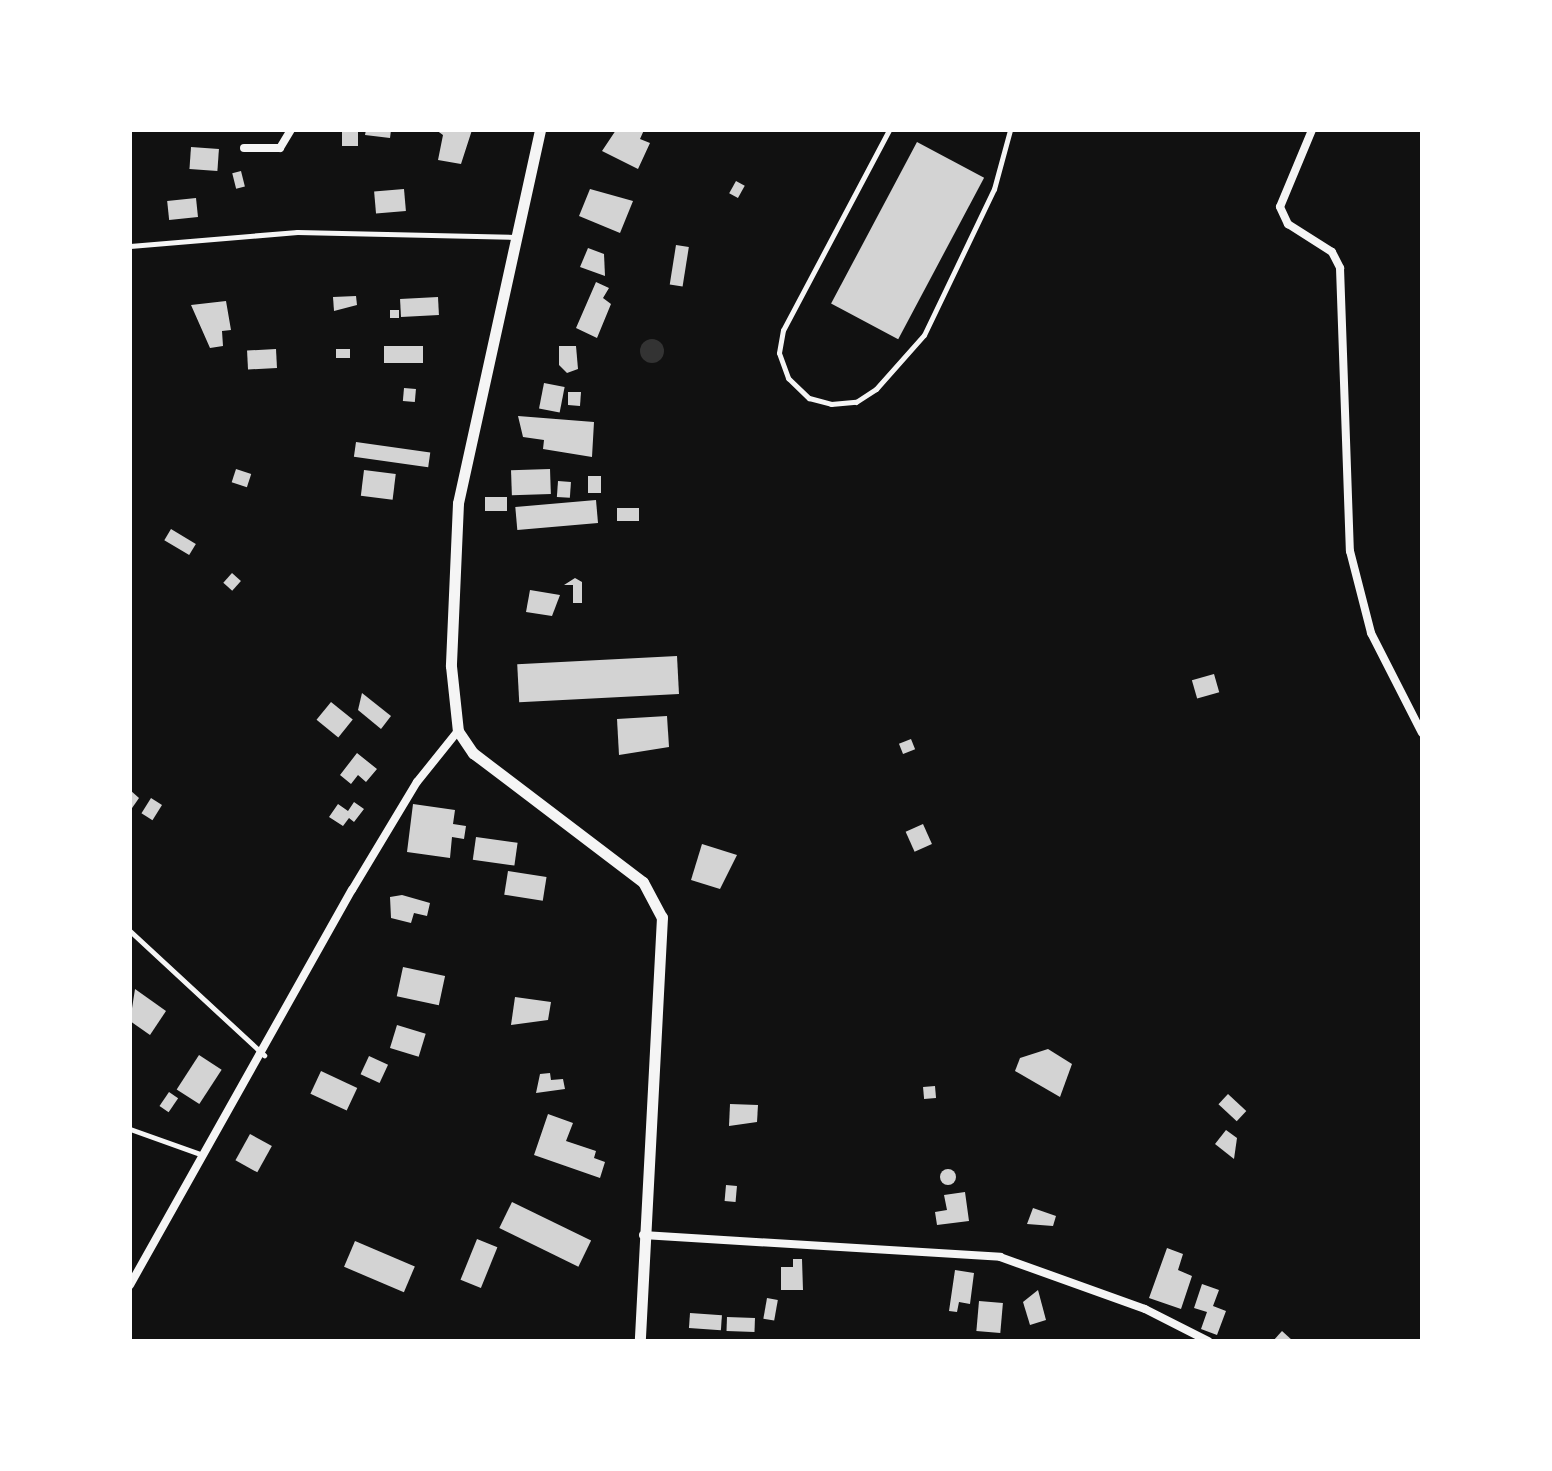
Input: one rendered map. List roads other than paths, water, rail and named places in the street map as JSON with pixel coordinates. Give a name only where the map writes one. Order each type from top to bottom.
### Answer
[{"type":"street","points":[[244,148],[280,148],[291,130]]},
{"type":"street","points":[[540,130],[458,503],[451,587],[458,731],[486,769],[643,882],[658,903],[664,927],[642,1235],[640,1341]]},
{"type":"street","points":[[1312,130],[1280,207],[1288,224],[1332,252],[1340,268],[1350,551],[1371,633],[1422,733]]},
{"type":"street","points":[[130,1285],[264,1055],[360,876],[458,731]]},
{"type":"street","points":[[642,1235],[1000,1257],[1208,1341]]},
{"type":"lane","points":[[889,130],[783,330],[779,353],[788,378],[809,398],[831,404],[856,402],[876,389],[924,335],[994,189],[1010,130]]},
{"type":"lane","points":[[130,246],[297,232],[516,237]]},
{"type":"lane","points":[[130,931],[264,1055]]},
{"type":"lane","points":[[130,1129],[203,1155]]}]
